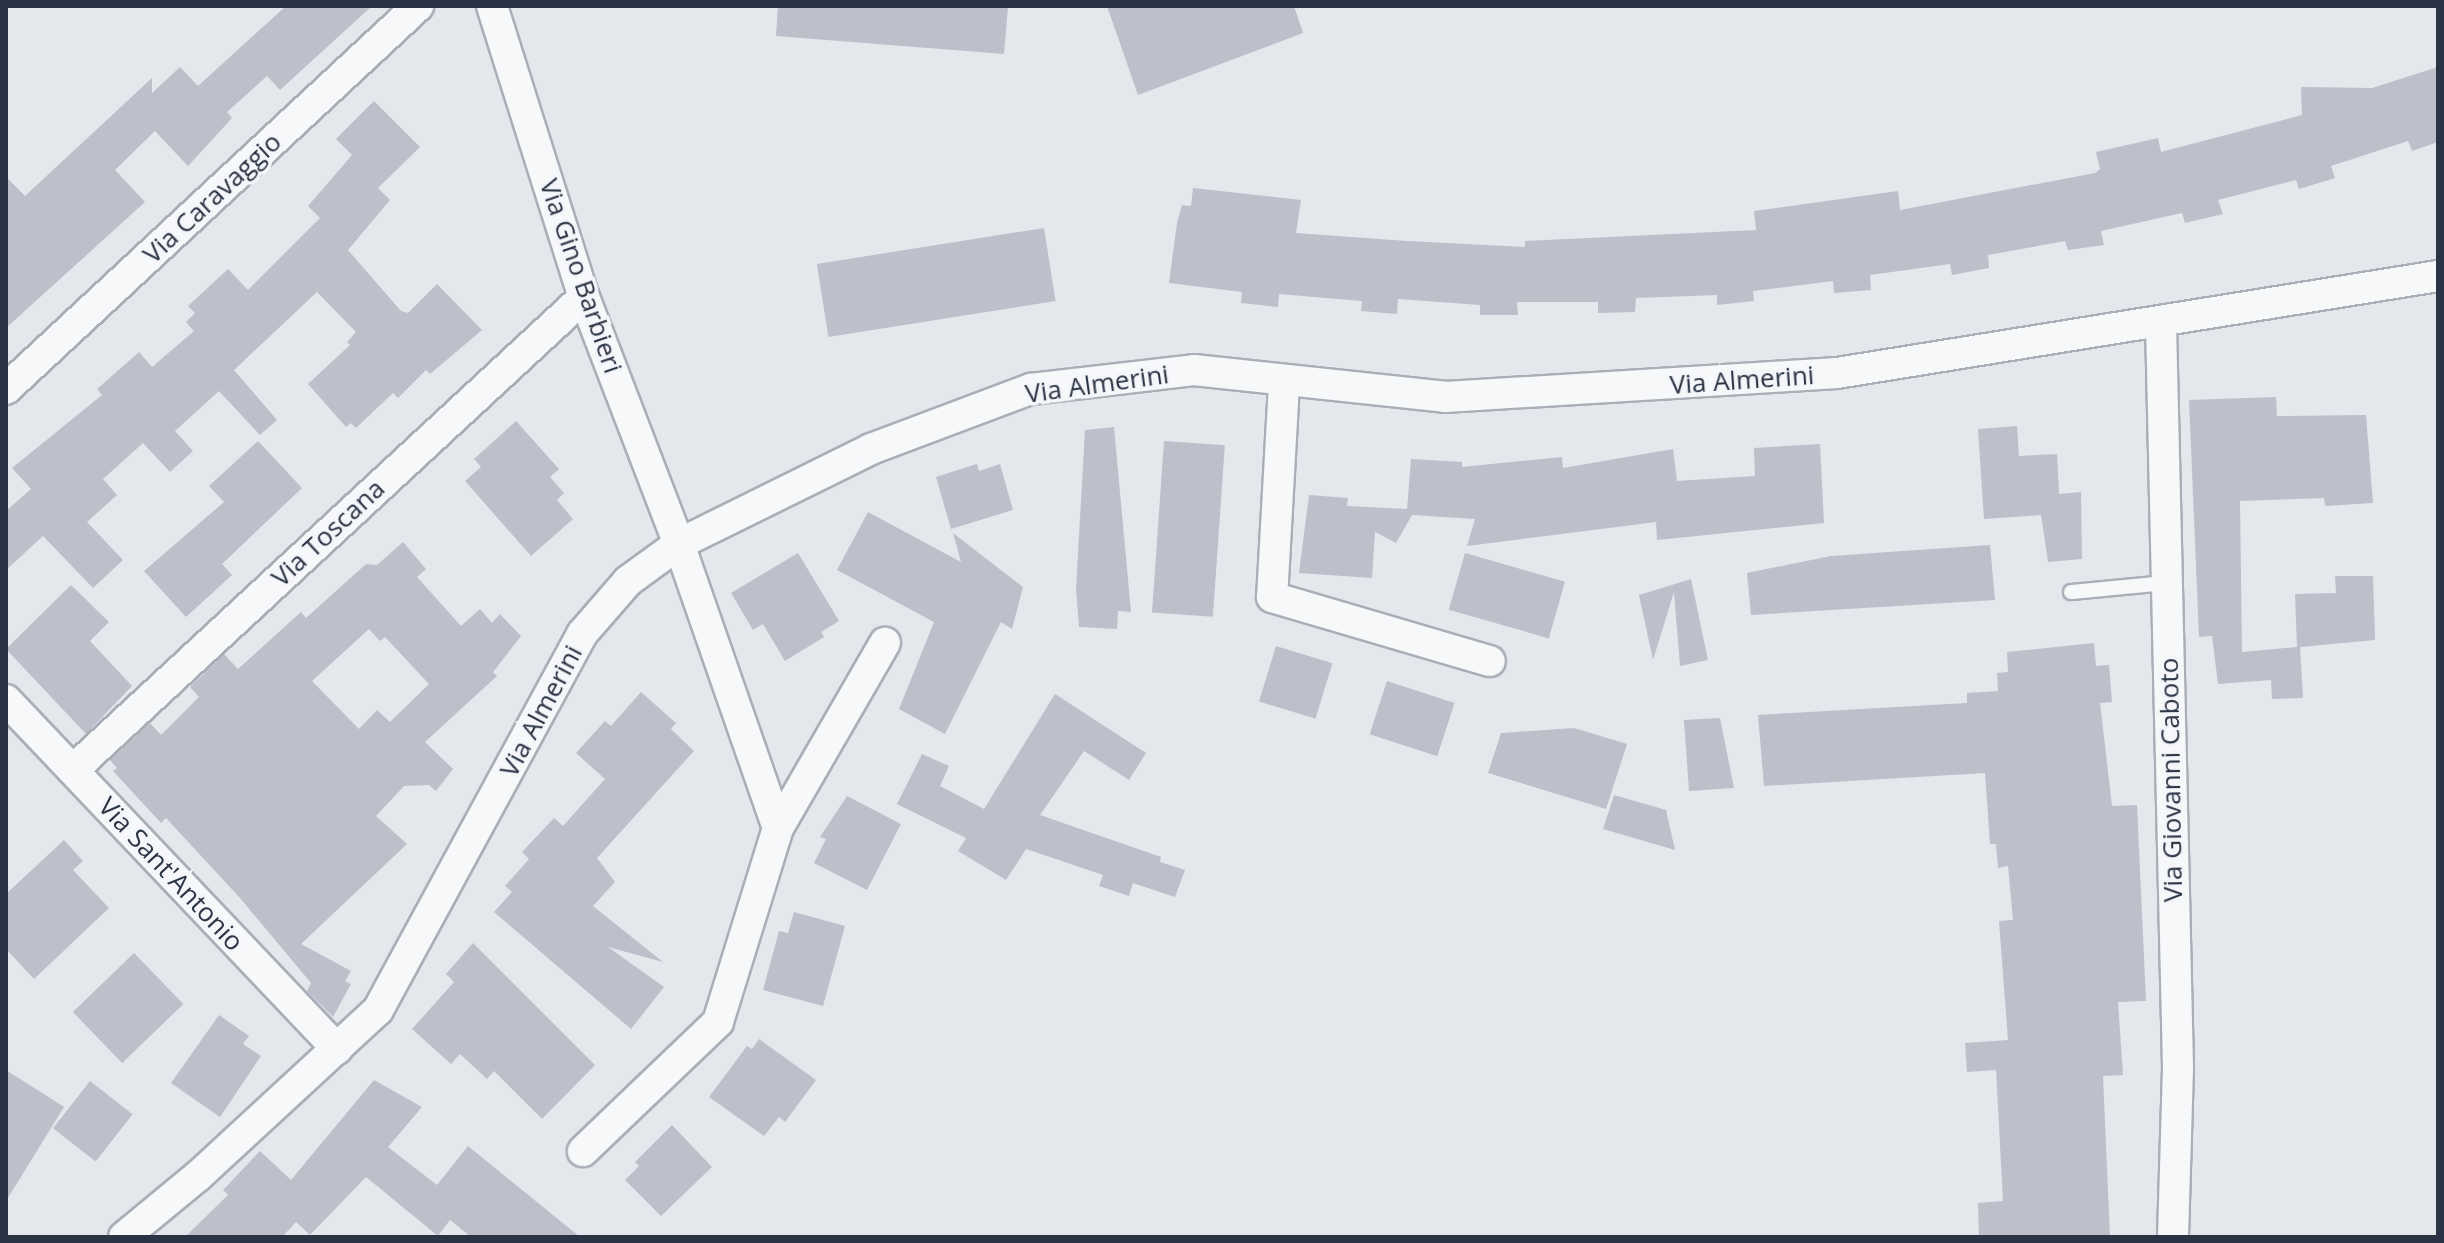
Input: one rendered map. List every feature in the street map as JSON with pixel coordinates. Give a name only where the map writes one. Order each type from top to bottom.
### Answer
[{"type":"street","name":"Via Caravaggio","points":[[6,389],[418,6]]},
{"type":"street","name":"Via Gino Barbieri","points":[[492,6],[584,297],[679,544],[778,828]]},
{"type":"street","name":"Via Almerini","points":[[124,1237],[378,1010],[582,634],[628,581],[679,544],[805,477],[1031,389],[1194,370],[1284,384],[1445,397],[1547,394],[1837,373],[2161,324],[2438,276]]},
{"type":"street","name":"Via Toscana","points":[[73,770],[584,297]]},
{"type":"street","name":"Via Giovanni Caboto","points":[[2161,324],[2178,1068],[2173,1237]]},
{"type":"street","points":[[1284,384],[1272,597],[1490,661]]},
{"type":"street","points":[[583,1151],[718,1022],[778,828],[885,643]]},
{"type":"street","name":"Via Sant'Antonio","points":[[6,700],[337,1049]]},
{"type":"lane","points":[[2071,592],[2167,583]]},
{"type":"building","points":[[286,6],[372,6],[280,90],[267,76],[227,112],[232,118],[188,166],[155,131],[115,170],[145,202],[6,328],[6,177],[25,196],[152,78],[152,93],[180,67],[198,86]]},
{"type":"building","points":[[778,6],[1008,6],[1004,54],[776,36]]},
{"type":"building","points":[[1107,6],[1294,6],[1303,33],[1138,95]]},
{"type":"building","points":[[2438,67],[2438,142],[2412,151],[2408,141],[2331,166],[2335,178],[2299,189],[2296,180],[2218,200],[2223,214],[2185,223],[2182,213],[2101,231],[2104,245],[2068,250],[2065,241],[1988,255],[1989,268],[1952,275],[1950,264],[1870,275],[1871,290],[1834,293],[1833,281],[1753,291],[1754,301],[1717,305],[1717,295],[1636,298],[1635,312],[1598,313],[1598,302],[1517,302],[1518,315],[1480,315],[1480,305],[1398,299],[1397,314],[1361,311],[1362,301],[1279,294],[1278,307],[1241,303],[1242,292],[1169,283],[1177,223],[1182,205],[1191,206],[1193,188],[1301,200],[1296,233],[1525,247],[1525,241],[1756,230],[1754,211],[1898,191],[1900,210],[2095,173],[2100,169],[2096,152],[2158,138],[2161,152],[2302,115],[2301,87],[2372,88]]},
{"type":"building","points":[[374,101],[420,147],[378,188],[390,200],[348,250],[401,311],[408,313],[437,284],[482,330],[430,374],[426,370],[398,398],[393,393],[356,428],[351,423],[346,427],[308,384],[350,345],[347,342],[356,332],[317,292],[234,370],[277,420],[260,435],[219,391],[175,431],[193,451],[170,472],[143,443],[103,479],[117,495],[87,522],[123,560],[93,588],[43,536],[6,570],[6,511],[31,489],[12,468],[102,395],[97,389],[139,352],[152,367],[194,331],[186,322],[195,313],[188,306],[228,269],[248,290],[320,218],[308,206],[352,155],[336,139]]},
{"type":"building","points":[[1044,228],[1056,301],[828,337],[817,264]]},
{"type":"building","points":[[2276,397],[2277,416],[2366,415],[2373,503],[2325,506],[2324,498],[2240,501],[2242,652],[2297,647],[2295,594],[2336,593],[2335,576],[2373,576],[2375,640],[2300,647],[2303,698],[2272,699],[2271,680],[2218,684],[2212,636],[2199,637],[2189,400]]},
{"type":"building","points":[[516,421],[559,469],[550,477],[564,493],[557,500],[573,519],[531,556],[465,481],[481,467],[474,459]]},
{"type":"building","points":[[2017,426],[2019,456],[2057,454],[2059,494],[2081,492],[2082,559],[2048,562],[2041,515],[1984,519],[1978,429]]},
{"type":"building","points":[[1114,427],[1131,612],[1118,611],[1117,629],[1079,627],[1076,589],[1085,430]]},
{"type":"building","points":[[258,441],[302,488],[222,564],[232,575],[186,617],[144,571],[224,502],[209,486]]},
{"type":"building","points":[[1164,441],[1225,445],[1213,617],[1152,613]]},
{"type":"building","points":[[1820,444],[1824,523],[1657,540],[1656,522],[1467,546],[1475,519],[1412,515],[1396,543],[1375,532],[1372,578],[1299,573],[1309,495],[1348,498],[1347,506],[1407,509],[1411,459],[1462,462],[1462,467],[1562,457],[1563,468],[1673,449],[1677,481],[1755,476],[1754,448]]},
{"type":"building","points":[[977,464],[979,471],[1000,464],[1013,510],[951,529],[936,477]]},
{"type":"building","points":[[868,512],[961,562],[953,533],[1023,587],[1012,629],[1001,622],[945,734],[899,709],[934,622],[837,570]]},
{"type":"building","points":[[403,542],[426,569],[417,577],[461,626],[480,609],[492,623],[500,614],[521,636],[493,672],[497,676],[425,742],[453,769],[436,791],[429,785],[404,786],[376,816],[407,844],[301,944],[351,971],[345,981],[351,984],[333,1017],[307,991],[311,983],[240,898],[166,818],[161,823],[113,771],[117,768],[110,760],[150,723],[161,735],[199,697],[190,687],[224,654],[238,669],[301,612],[306,618],[366,564],[377,565]],"holes":[[[369,629],[380,641],[385,637],[429,684],[390,722],[377,710],[359,729],[312,681]]]},
{"type":"building","points":[[1990,545],[1995,600],[1751,615],[1747,573],[1831,556]]},
{"type":"building","points":[[798,553],[839,621],[821,632],[824,637],[785,661],[763,624],[753,630],[731,593]]},
{"type":"building","points":[[1465,553],[1565,582],[1549,638],[1449,610]]},
{"type":"building","points":[[1691,579],[1708,660],[1680,666],[1674,592],[1653,660],[1639,595]]},
{"type":"building","points":[[71,585],[109,622],[90,641],[132,686],[86,734],[6,649]]},
{"type":"building","points":[[2094,643],[2096,666],[2109,665],[2112,702],[2100,703],[2112,806],[2137,805],[2146,1001],[2118,1002],[2123,1075],[2103,1076],[2110,1237],[1979,1237],[1978,1203],[2003,1201],[1996,1070],[1967,1072],[1965,1043],[2008,1040],[1999,921],[2013,920],[2008,866],[1998,868],[1996,844],[1990,844],[1985,773],[1764,786],[1758,715],[1967,703],[1967,693],[1998,691],[1997,673],[2008,672],[2007,652]]},
{"type":"building","points":[[1276,646],[1332,663],[1315,719],[1259,701]]},
{"type":"building","points":[[1387,681],[1455,703],[1437,756],[1370,734]]},
{"type":"building","points":[[641,692],[676,723],[671,729],[694,751],[597,858],[615,882],[593,906],[663,962],[608,947],[664,987],[631,1029],[494,912],[512,892],[505,886],[529,859],[522,852],[554,818],[563,826],[605,779],[576,753],[605,721],[611,726]]},
{"type":"building","points":[[1055,694],[1146,753],[1129,780],[1084,751],[1040,815],[1161,857],[1160,862],[1185,870],[1175,897],[1133,883],[1129,896],[1099,886],[1103,875],[1026,849],[1006,880],[958,851],[966,838],[897,804],[922,754],[949,766],[940,786],[984,809]]},
{"type":"building","points":[[1720,718],[1734,788],[1689,791],[1684,720]]},
{"type":"building","points":[[1574,728],[1627,744],[1606,809],[1488,773],[1501,733]]},
{"type":"building","points":[[1614,795],[1666,810],[1675,850],[1603,829]]},
{"type":"building","points":[[847,796],[901,824],[867,890],[814,863],[826,839],[820,837]]},
{"type":"building","points":[[64,840],[83,861],[73,870],[109,908],[34,979],[6,949],[6,894]]},
{"type":"building","points":[[794,912],[845,926],[823,1006],[763,990],[779,931],[788,933]]},
{"type":"building","points":[[473,943],[595,1065],[542,1119],[494,1071],[487,1079],[460,1054],[451,1064],[412,1029],[454,982],[446,974]]},
{"type":"building","points":[[134,953],[183,1004],[122,1063],[73,1012]]},
{"type":"building","points":[[219,1015],[249,1036],[243,1044],[261,1056],[220,1117],[171,1083]]},
{"type":"building","points":[[759,1039],[816,1080],[785,1122],[779,1117],[764,1136],[709,1097],[747,1046],[752,1049]]},
{"type":"building","points":[[6,1070],[64,1107],[6,1201]]},
{"type":"building","points":[[374,1080],[422,1107],[388,1147],[437,1185],[468,1146],[580,1237],[471,1237],[450,1220],[438,1236],[366,1177],[310,1235],[296,1222],[282,1237],[185,1237],[228,1195],[223,1190],[260,1151],[291,1180]]},
{"type":"building","points":[[90,1081],[133,1114],[96,1162],[53,1128]]},
{"type":"building","points":[[672,1125],[712,1167],[661,1216],[625,1180],[639,1166],[635,1162]]}]
